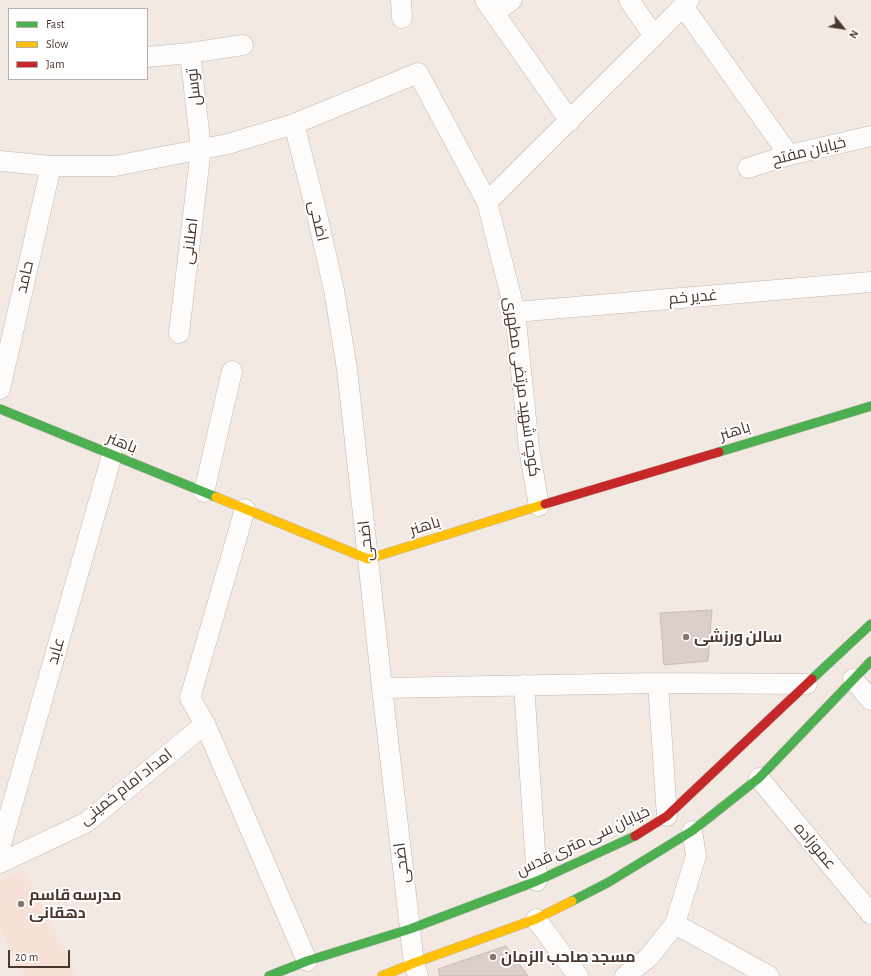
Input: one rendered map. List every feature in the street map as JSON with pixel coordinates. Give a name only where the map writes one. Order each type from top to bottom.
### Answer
[{"type":"main road","name":"باهنر","points":[[0,410],[368,559],[871,406]]},
{"type":"main road","name":"خیابان سی متری قدس","points":[[269,976],[307,961],[410,929],[537,881],[635,836],[667,816],[871,624]]},
{"type":"main road","points":[[382,976],[416,969],[536,919],[609,882],[692,831],[759,778],[871,661]]},
{"type":"street","points":[[512,0],[489,7],[570,121]]},
{"type":"street","points":[[629,0],[654,36]]},
{"type":"street","points":[[487,202],[570,121],[686,3],[789,155]]},
{"type":"street","name":"توسل","points":[[201,149],[190,53],[243,45]]},
{"type":"street","points":[[148,57],[190,53]]},
{"type":"street","name":"کوچه شهید مرتضی مطهری","points":[[0,161],[51,166],[114,166],[228,144],[294,124],[418,73],[487,202],[514,312],[529,448],[539,506]]},
{"type":"street","name":"اضحی","points":[[294,124],[315,206],[334,290],[347,369],[382,688],[416,969]]},
{"type":"street","name":"خیابان مفتح","points":[[748,168],[789,155],[871,136]]},
{"type":"street","name":"اصلانی","points":[[179,333],[201,149]]},
{"type":"street","name":"حامد","points":[[0,388],[51,166]]},
{"type":"street","name":"غدیر خم","points":[[514,312],[871,282]]},
{"type":"street","points":[[204,492],[232,371]]},
{"type":"street","name":"عابد","points":[[0,848],[112,455]]},
{"type":"street","points":[[245,509],[190,698],[205,724],[307,961]]},
{"type":"street","points":[[853,679],[871,700]]},
{"type":"street","points":[[382,688],[658,683],[807,684]]},
{"type":"street","points":[[658,683],[667,816]]},
{"type":"street","points":[[524,685],[537,881]]},
{"type":"street","name":"امداد امام خمینی","points":[[0,863],[87,822],[205,724]]},
{"type":"street","name":"عموزاده","points":[[759,778],[871,914]]},
{"type":"street","points":[[625,976],[649,958],[674,924],[696,856],[692,831]]},
{"type":"street","points":[[536,919],[578,976]]},
{"type":"street","points":[[674,924],[770,976]]},
{"type":"shaded area","name":"مدرسه قاسم دهقانی","points":[[25,870],[77,976],[22,976],[0,928],[0,881]]},
{"type":"building","name":"سالن ورزشی","points":[[712,610],[708,661],[664,665],[660,613]]},
{"type":"building","name":"مسجد صاحب الزمان","points":[[506,946],[528,976],[440,976],[438,969]]},
{"type":"traffic: fast","points":[[719,452],[871,406]]},
{"type":"traffic: fast","points":[[0,409],[216,497]]},
{"type":"traffic: fast","points":[[812,679],[871,624]]},
{"type":"traffic: fast","points":[[572,901],[609,882],[692,831],[759,778],[871,661]]},
{"type":"traffic: fast","points":[[269,976],[307,961],[410,929],[537,881],[635,836]]},
{"type":"traffic: slow","points":[[216,497],[368,559],[545,504]]},
{"type":"traffic: slow","points":[[382,976],[536,919],[572,901]]},
{"type":"traffic: jam","points":[[545,504],[719,452]]},
{"type":"traffic: jam","points":[[635,836],[667,816],[812,679]]},
{"type":"place","name":"سالن ورزشی","points":[[686,637]]},
{"type":"place","name":"مدرسه قاسم دهقانی","points":[[21,904]]},
{"type":"place","name":"مسجد صاحب الزمان","points":[[493,957]]}]
